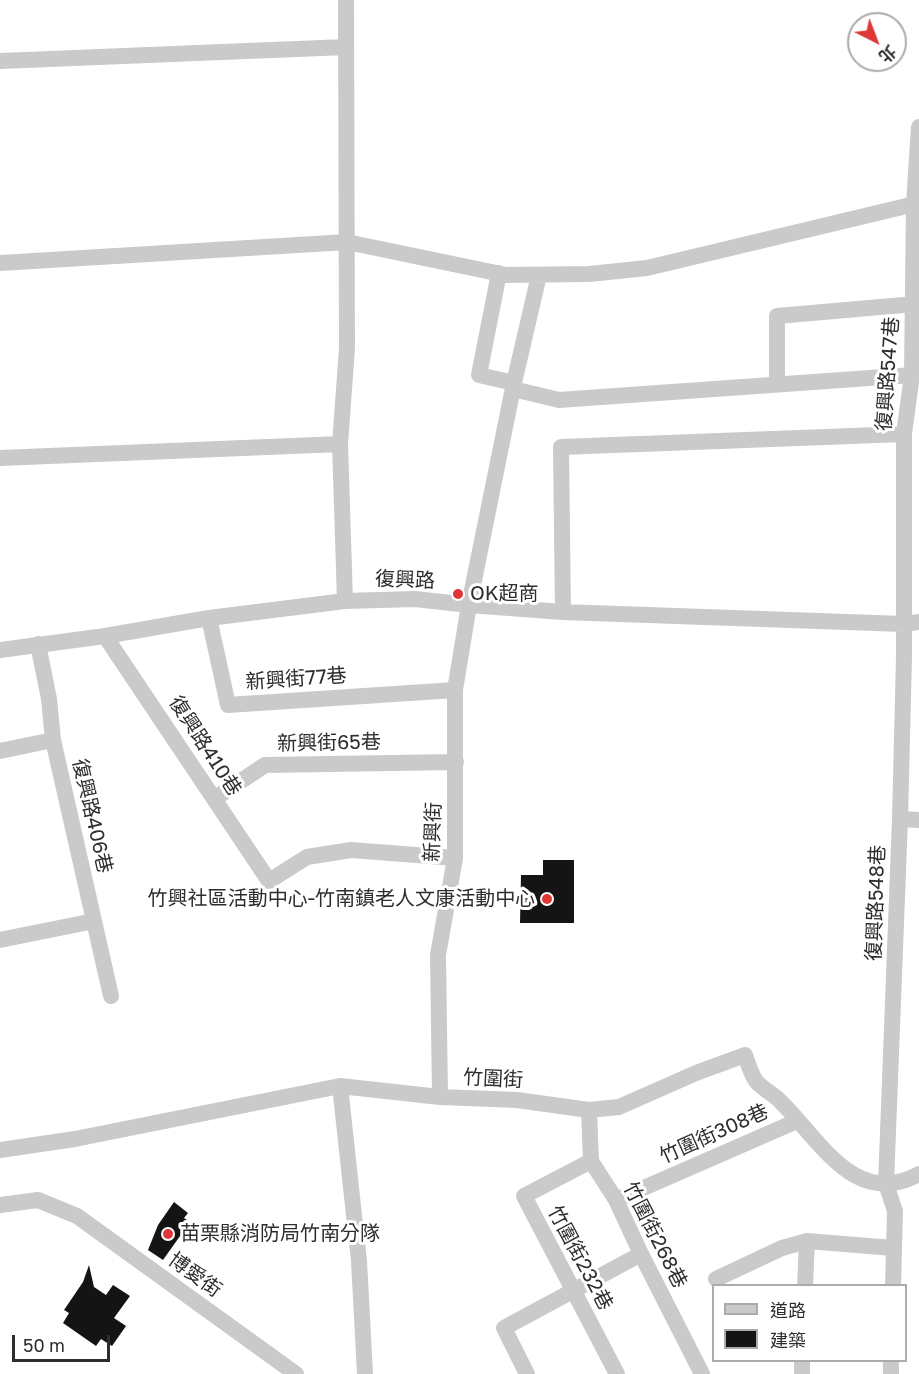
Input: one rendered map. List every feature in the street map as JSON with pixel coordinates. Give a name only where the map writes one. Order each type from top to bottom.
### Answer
[{"type":"street","points":[[345,601],[340,444],[347,348],[346,0]]},
{"type":"street","points":[[0,61],[346,47]]},
{"type":"street","name":"復興路547巷","points":[[911,623],[904,434],[912,375],[919,128]]},
{"type":"street","points":[[0,263],[348,242],[499,273],[589,274],[647,268],[917,204]]},
{"type":"street","points":[[499,273],[479,375],[559,400],[912,375]]},
{"type":"street","name":"新興街","points":[[440,1097],[438,955],[455,858],[455,690],[469,605],[539,275]]},
{"type":"street","points":[[777,384],[777,316],[915,304]]},
{"type":"street","points":[[563,612],[561,447],[904,434]]},
{"type":"street","points":[[0,458],[340,444]]},
{"type":"street","name":"復興路","points":[[0,650],[105,636],[208,618],[345,601],[415,599],[563,612],[911,623]]},
{"type":"street","name":"新興街77巷","points":[[208,618],[228,705],[455,690]]},
{"type":"street","name":"復興路548巷","points":[[893,1284],[895,1212],[886,1184],[900,819],[911,737],[911,623]]},
{"type":"street","name":"復興路410巷","points":[[105,636],[269,881],[307,857],[351,850],[455,858]]},
{"type":"street","name":"復興路406巷","points":[[38,644],[49,699],[54,740],[111,996]]},
{"type":"street","points":[[0,751],[54,740]]},
{"type":"street","name":"新興街65巷","points":[[213,799],[265,765],[456,762]]},
{"type":"street","points":[[900,819],[919,820]]},
{"type":"street","points":[[0,940],[94,921]]},
{"type":"street","name":"竹圍街","points":[[0,1150],[75,1139],[340,1086],[440,1097],[517,1100],[589,1110],[620,1107],[696,1073],[745,1055],[756,1081],[781,1101],[831,1158],[856,1177],[886,1184],[905,1181],[919,1174]]},
{"type":"street","points":[[340,1086],[359,1261],[365,1374]]},
{"type":"street","points":[[589,1110],[591,1161]]},
{"type":"street","name":"竹圍街308巷","points":[[616,1200],[797,1120]]},
{"type":"street","name":"竹圍街268巷","points":[[591,1161],[616,1200],[702,1374]]},
{"type":"street","name":"竹圍街232巷","points":[[591,1161],[524,1196],[617,1374]]},
{"type":"street","name":"博愛街","points":[[0,1204],[38,1200],[77,1216],[296,1374]]},
{"type":"street","points":[[716,1279],[782,1248],[807,1241],[893,1248]]},
{"type":"street","points":[[805,1284],[807,1241]]},
{"type":"street","points":[[527,1374],[504,1328],[641,1254]]},
{"type":"building","name":"竹興社區活動中心-竹南鎮老人文康活動中心","points":[[543,860],[574,860],[574,923],[520,923],[521,875],[543,875]]},
{"type":"building","name":"苗栗縣消防局竹南分隊","points":[[174,1202],[188,1213],[184,1218],[190,1222],[163,1260],[148,1250],[158,1225]]},
{"type":"building","points":[[89,1265],[94,1287],[106,1295],[113,1285],[130,1296],[114,1318],[126,1326],[112,1346],[101,1339],[96,1346],[63,1323],[69,1313],[64,1310],[83,1282]]},
{"type":"place","name":"OK超商","points":[[458,594]]},
{"type":"place","name":"竹興社區活動中心-竹南鎮老人文康活動中心","points":[[547,899]]},
{"type":"place","name":"苗栗縣消防局竹南分隊","points":[[168,1234]]}]
